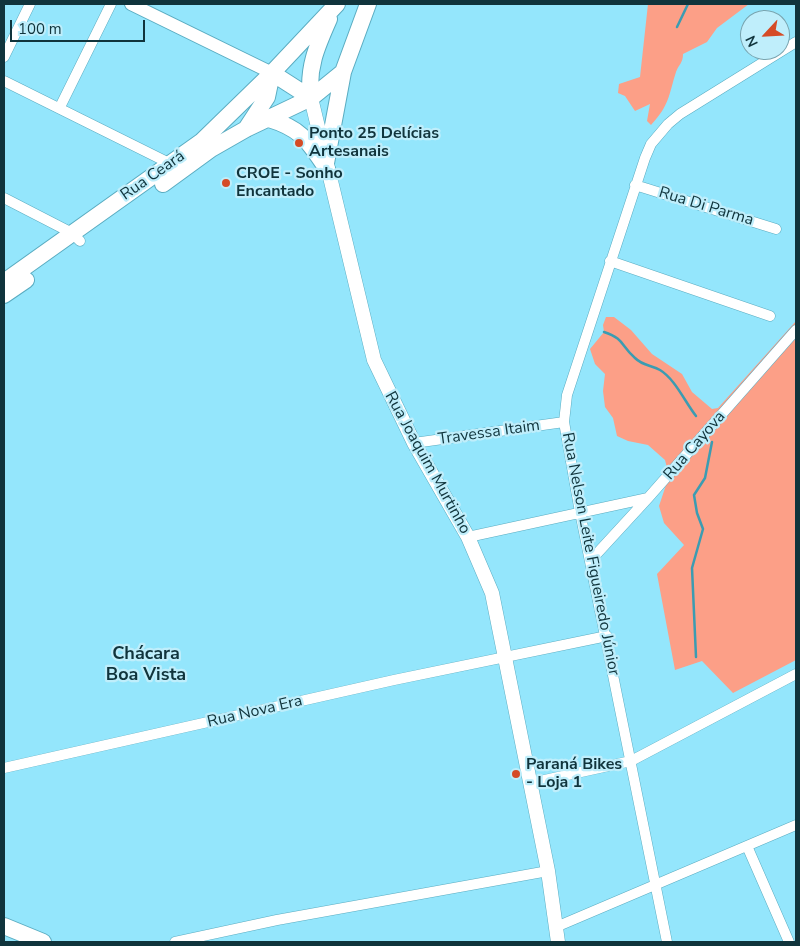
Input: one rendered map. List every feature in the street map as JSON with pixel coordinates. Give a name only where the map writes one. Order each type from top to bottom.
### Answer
[{"type":"main road","points":[[327,166],[343,72],[368,4]]},
{"type":"main road","name":"Rua Ceará","points":[[4,295],[76,237],[202,141],[290,55],[335,7]]},
{"type":"main road","points":[[311,98],[310,70],[313,56],[335,7]]},
{"type":"main road","points":[[311,98],[343,72]]},
{"type":"main road","points":[[246,129],[267,97],[272,73],[311,98]]},
{"type":"main road","name":"Rua Ceará","points":[[4,282],[211,149],[246,129],[311,98]]},
{"type":"main road","name":"Rua Joaquim Murtinho","points":[[311,98],[374,360],[384,385],[414,443],[468,537],[492,593],[548,871],[558,942]]},
{"type":"main road","points":[[269,119],[291,126],[302,135],[327,166]]},
{"type":"main road","points":[[4,926],[43,942]]},
{"type":"street","points":[[4,57],[30,4]]},
{"type":"street","points":[[60,107],[111,4]]},
{"type":"street","points":[[131,4],[272,73]]},
{"type":"street","name":"Rua Nelson Leite Figueiredo Júnior","points":[[667,942],[607,636],[580,512],[564,422],[567,395],[635,185],[651,144],[668,124],[796,42]]},
{"type":"street","points":[[4,81],[60,107],[171,164]]},
{"type":"street","name":"Rua Di Parma","points":[[635,185],[776,229]]},
{"type":"street","points":[[4,198],[76,237]]},
{"type":"street","points":[[610,261],[770,316]]},
{"type":"street","name":"Rua Cayova","points":[[591,560],[796,330]]},
{"type":"street","name":"Travessa Itaim","points":[[414,443],[564,422]]},
{"type":"street","points":[[468,537],[648,498]]},
{"type":"street","name":"Rua Nova Era","points":[[4,768],[394,680],[607,636]]},
{"type":"street","points":[[531,783],[632,761],[796,674]]},
{"type":"street","points":[[556,927],[796,825]]},
{"type":"street","points":[[747,846],[789,942]]},
{"type":"street","points":[[175,942],[277,920],[548,871]]},
{"type":"shaded area","points":[[648,4],[749,4],[717,28],[707,42],[683,54],[665,106],[651,125],[647,121],[650,104],[635,111],[625,96],[618,93],[619,84],[640,77]]},
{"type":"shaded area","points":[[606,317],[614,317],[631,330],[652,354],[682,374],[692,392],[712,409],[718,408],[796,321],[796,660],[733,693],[702,661],[675,670],[657,574],[684,545],[664,523],[659,506],[669,476],[665,460],[648,445],[628,441],[617,436],[613,418],[605,407],[603,391],[605,374],[595,364],[590,349],[604,332],[603,325]]},
{"type":"waterway","points":[[677,27],[688,4]]},
{"type":"waterway","points":[[604,332],[616,337],[638,361],[665,374],[675,385],[696,416]]},
{"type":"waterway","points":[[696,657],[692,568],[703,529],[697,513],[694,495],[705,478],[712,442]]},
{"type":"place","name":"Ponto 25 Delícias Artesanais","points":[[299,143]]},
{"type":"place","name":"CROE - Sonho Encantado","points":[[226,183]]},
{"type":"place","name":"Paraná Bikes - Loja 1","points":[[516,774]]},
{"type":"district","name":"Chácara Boa Vista","points":[[146,665]]}]
